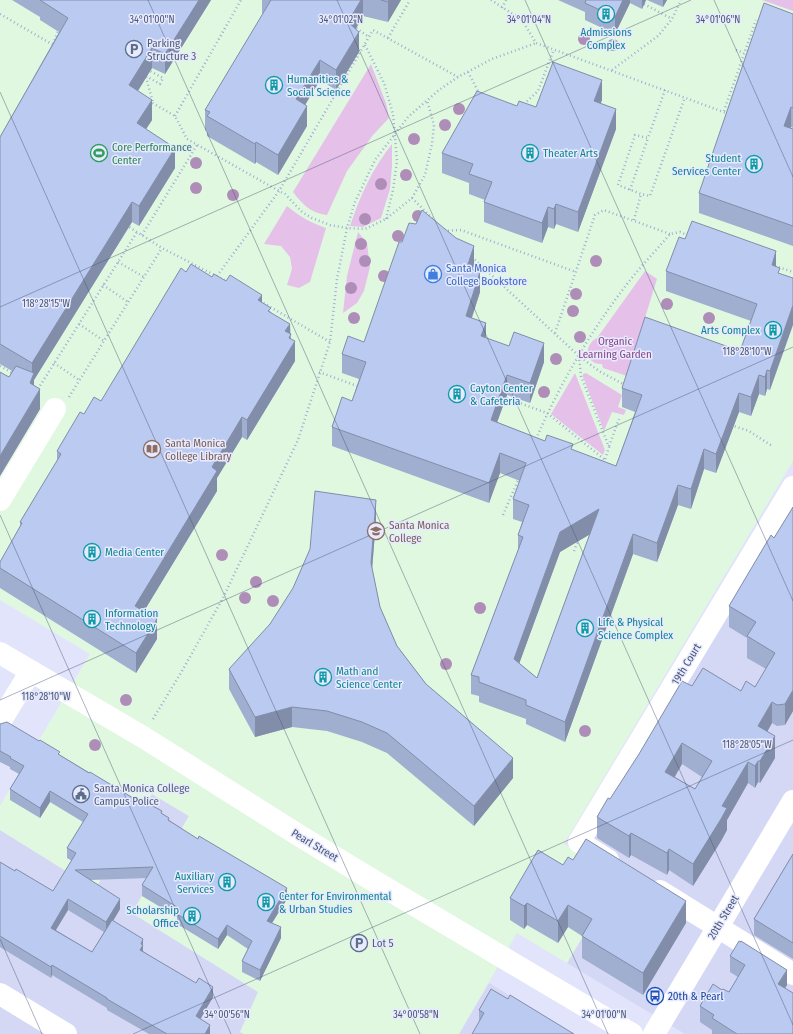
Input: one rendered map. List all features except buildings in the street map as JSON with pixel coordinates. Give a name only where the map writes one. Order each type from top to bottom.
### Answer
[{"type":"street","points":[[0,500],[55,409]]},
{"type":"street","name":"19th Court","points":[[625,870],[579,842],[793,487]]},
{"type":"street","name":"Pearl Street","points":[[0,653],[143,737],[311,843],[632,1034]]},
{"type":"street","points":[[0,722],[31,671]]},
{"type":"street","name":"20th Street","points":[[654,1034],[793,801]]},
{"type":"street","points":[[645,882],[793,974]]},
{"type":"street","points":[[0,994],[66,1034]]},
{"type":"path","points":[[174,116],[241,0]]},
{"type":"path","points":[[388,38],[410,0]]},
{"type":"path","points":[[491,0],[522,20],[536,42],[732,115]]},
{"type":"path","points":[[502,8],[506,0]]},
{"type":"path","points":[[612,70],[658,36],[672,19],[681,0]]},
{"type":"path","points":[[644,4],[672,19]]},
{"type":"path","points":[[0,14],[60,49]]},
{"type":"path","points":[[724,111],[756,20]]},
{"type":"path","points":[[351,25],[369,37]]},
{"type":"path","points":[[217,276],[279,191],[373,30],[458,77]]},
{"type":"path","points":[[49,52],[58,31]]},
{"type":"path","points":[[143,737],[223,598],[298,440],[330,342],[338,279],[347,228],[355,202],[375,160],[408,117],[439,90],[458,77],[492,59],[536,42]]},
{"type":"path","points":[[365,44],[384,83],[393,114],[397,161],[393,190],[386,219]]},
{"type":"path","points":[[520,108],[538,91],[554,49]]},
{"type":"path","points":[[736,50],[744,53]]},
{"type":"path","points":[[150,71],[163,78],[160,84],[146,76],[153,103]]},
{"type":"path","points":[[468,72],[482,99]]},
{"type":"path","points":[[630,190],[665,90]]},
{"type":"path","points":[[648,138],[635,135],[618,185],[650,196],[685,97]]},
{"type":"path","points":[[146,99],[174,116],[187,138],[285,194],[302,212],[312,218],[347,228],[365,229],[386,219],[412,198],[424,175],[432,144],[434,125],[427,100]]},
{"type":"path","points":[[142,235],[198,145]]},
{"type":"path","points":[[634,220],[641,194]]},
{"type":"path","points":[[412,198],[439,225]]},
{"type":"path","points":[[555,333],[596,215],[604,210],[670,234],[680,232],[694,237]]},
{"type":"path","points":[[123,224],[162,248],[232,284]]},
{"type":"path","points":[[450,236],[444,231],[461,230],[576,272]]},
{"type":"path","points":[[137,232],[38,389],[43,400],[55,409],[65,404],[162,248]]},
{"type":"path","points":[[534,442],[547,413],[597,327],[624,288],[670,234]]},
{"type":"path","points":[[467,252],[579,356],[599,371],[625,385]]},
{"type":"path","points":[[118,262],[144,277]]},
{"type":"path","points":[[772,264],[793,272]]},
{"type":"path","points":[[103,285],[128,302]]},
{"type":"path","points":[[258,300],[330,342]]},
{"type":"path","points":[[79,324],[104,341]]},
{"type":"path","points":[[579,356],[581,376],[609,447]]},
{"type":"path","points":[[54,363],[80,380]]},
{"type":"path","points":[[0,366],[19,377]]},
{"type":"path","points":[[319,372],[361,387]]},
{"type":"path","points":[[506,398],[547,413],[605,460]]},
{"type":"path","points":[[603,467],[619,419]]},
{"type":"path","points":[[727,423],[749,431],[772,446]]},
{"type":"path","points":[[503,515],[522,472]]},
{"type":"path","points":[[574,551],[579,537]]},
{"type":"shaded area","name":"Santa Monica College","points":[[0,0],[793,0],[793,461],[564,844],[618,877],[567,963],[517,933],[459,1034],[244,1034],[240,1032],[258,992],[132,913],[189,816],[152,794],[95,889],[0,830],[0,806],[90,654],[0,600]]},
{"type":"shaded area","points":[[793,505],[793,1034],[685,1034],[567,963],[627,864],[590,841]]},
{"type":"shaded area","points":[[152,794],[189,816],[132,913],[259,992],[240,1032],[244,1034],[0,1034],[0,830],[95,889]]},
{"type":"shaded area","points":[[489,983],[573,1034],[459,1034]]},
{"type":"green space","points":[[762,0],[793,0],[793,11]]},
{"type":"green space","points":[[371,64],[386,103],[389,118],[373,135],[347,171],[327,215],[321,214],[312,210],[300,201],[293,192]]},
{"type":"green space","points":[[392,144],[390,189],[381,218],[363,227],[350,226],[367,183],[378,163]]},
{"type":"green space","points":[[287,206],[305,219],[326,228],[310,282],[299,288],[287,285],[292,269],[290,257],[281,246],[264,244]]},
{"type":"green space","points":[[358,232],[367,243],[370,267],[364,291],[357,303],[343,313],[347,276]]},
{"type":"green space","name":"Organic Learning Garden","points":[[645,271],[657,279],[627,376],[603,368],[602,364],[592,361],[589,358],[588,350],[589,345],[597,338]]},
{"type":"green space","points":[[575,373],[605,450],[603,455],[551,414]]},
{"type":"green space","points":[[586,373],[622,395],[618,407],[626,410],[624,415],[612,412],[604,431],[583,377],[583,374]]},
{"type":"place","name":"Admissions Complex","points":[[606,14]]},
{"type":"place","name":"Parking Structure 3","points":[[134,49]]},
{"type":"place","name":"Humanities & Social Science","points":[[274,85]]},
{"type":"place","name":"Core Performance Center","points":[[99,153]]},
{"type":"place","name":"Theater Arts","points":[[530,153]]},
{"type":"place","name":"Student Services Center","points":[[754,164]]},
{"type":"place","name":"Santa Monica College Bookstore","points":[[433,274]]},
{"type":"place","name":"Arts Complex","points":[[773,330]]},
{"type":"place","name":"Cayton Center & Cafeteria","points":[[457,394]]},
{"type":"place","name":"Santa Monica College Library","points":[[152,449]]},
{"type":"place","name":"Santa Monica College","points":[[376,531]]},
{"type":"place","name":"Media Center","points":[[92,552]]},
{"type":"place","name":"Information Technology","points":[[92,619]]},
{"type":"place","name":"Life & Physical Science Complex","points":[[585,628]]},
{"type":"place","name":"Math and Science Center","points":[[323,677]]},
{"type":"place","name":"Santa Monica College Campus Police","points":[[81,794]]},
{"type":"place","name":"Auxiliary Services","points":[[227,882]]},
{"type":"place","name":"Center for Environmental & Urban Studies","points":[[266,902]]},
{"type":"place","name":"Scholarship Office","points":[[192,916]]},
{"type":"place","name":"Lot 5","points":[[359,943]]},
{"type":"place","name":"20th & Pearl","points":[[655,996]]}]
